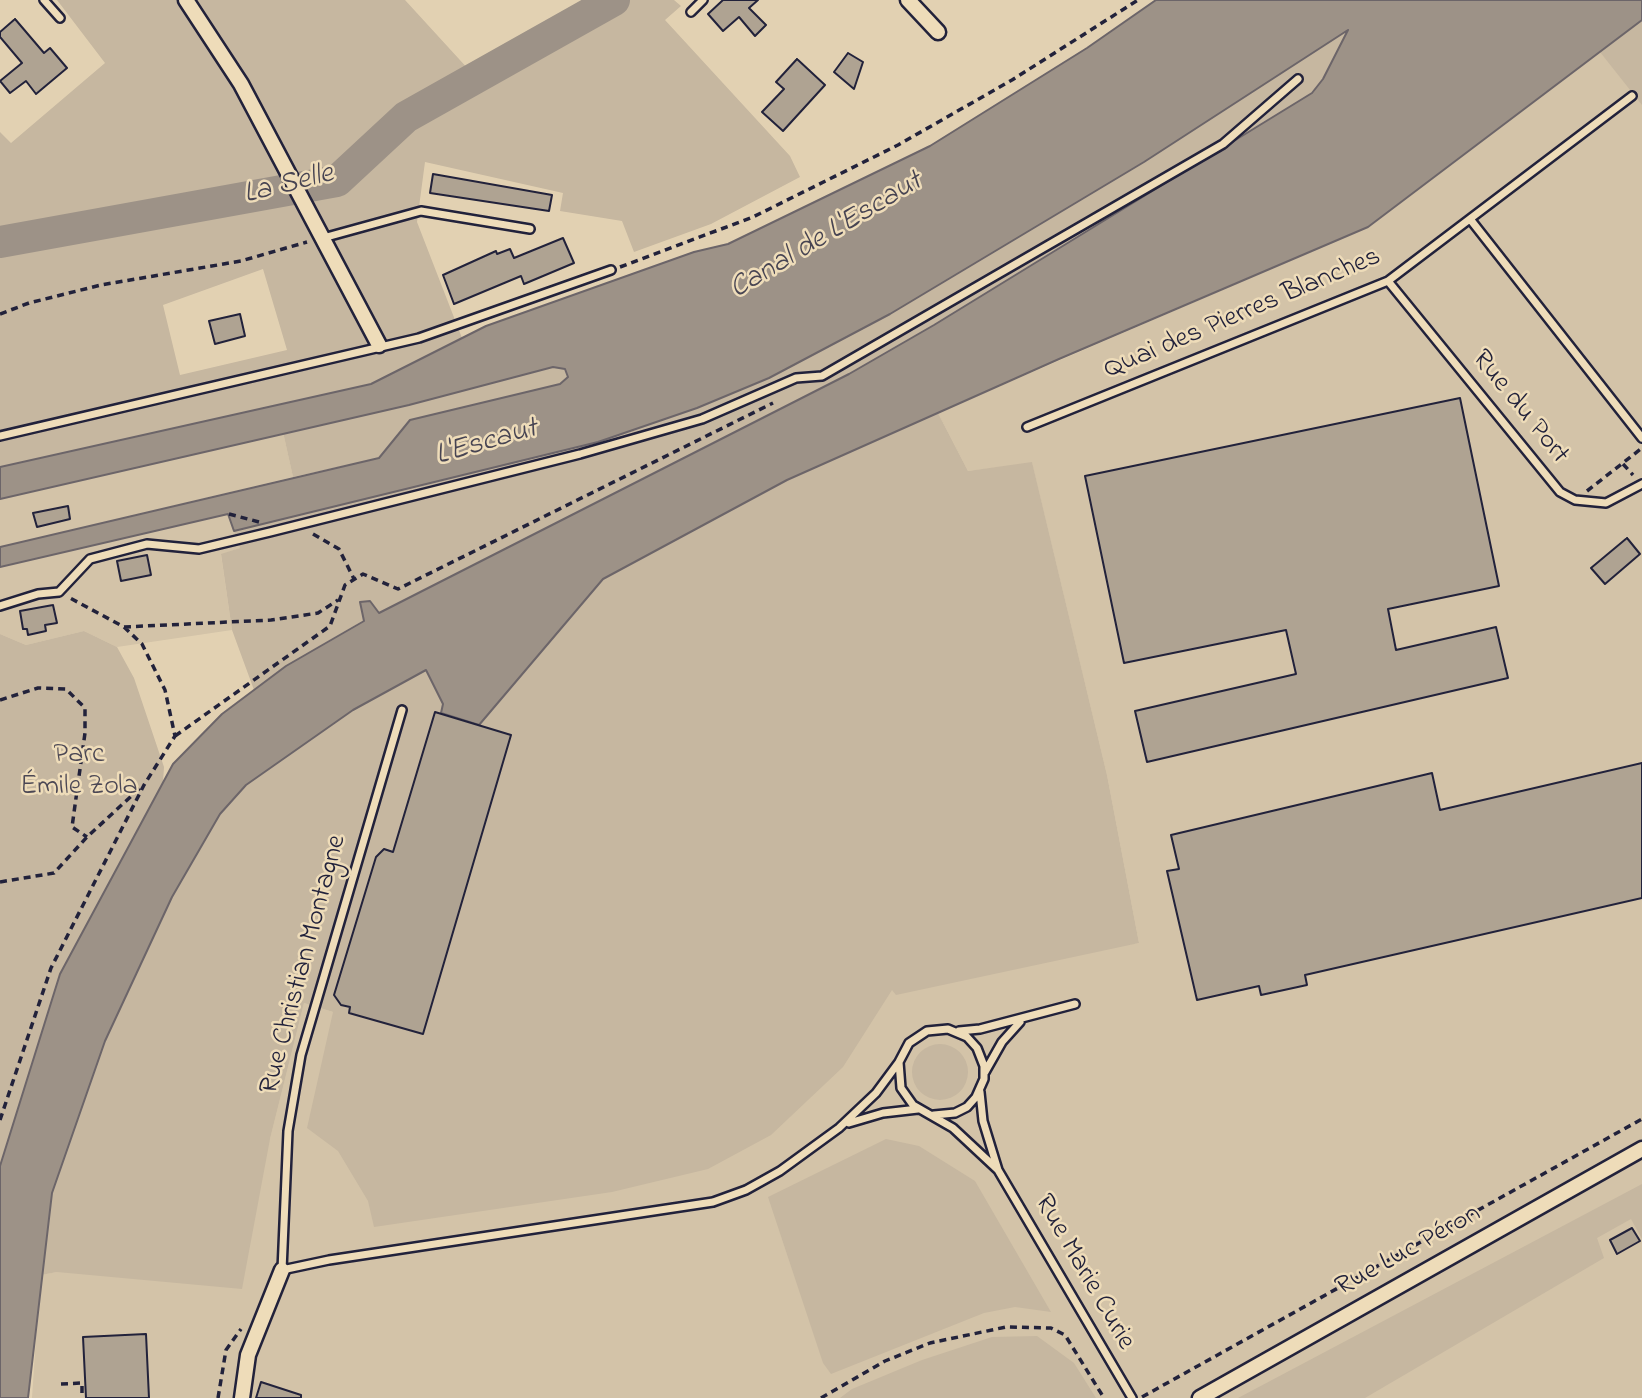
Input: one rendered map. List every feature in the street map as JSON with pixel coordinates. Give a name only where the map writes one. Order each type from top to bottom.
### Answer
[{"type":"street","points":[[186,0],[232,69],[379,345]]},
{"type":"street","points":[[908,0],[938,32]]},
{"type":"street","name":"Rue Luc Péron","points":[[1200,1398],[1642,1149]]},
{"type":"street","name":"Rue Christian Montagne","points":[[242,1398],[248,1355],[282,1270]]},
{"type":"lane","points":[[44,0],[60,19]]},
{"type":"lane","points":[[691,12],[703,0]]},
{"type":"lane","points":[[0,606],[38,594],[58,592],[90,559],[148,544],[199,549],[580,454],[702,419],[796,378],[822,376],[1223,144],[1298,79]]},
{"type":"lane","name":"Quai des Pierres Blanches","points":[[1027,427],[1388,281],[1632,96]]},
{"type":"lane","points":[[323,238],[421,211],[530,229]]},
{"type":"lane","points":[[1470,219],[1642,438]]},
{"type":"lane","points":[[0,436],[448,330],[611,270]]},
{"type":"lane","name":"Rue du Port","points":[[1388,281],[1560,492],[1574,500],[1606,503],[1642,484]]},
{"type":"lane","name":"Rue Christian Montagne","points":[[282,1270],[288,1131],[300,1055],[402,710]]},
{"type":"lane","points":[[282,1270],[329,1260],[713,1202],[780,1171],[839,1128],[876,1093],[899,1062],[905,1048],[920,1034],[941,1028],[955,1031],[979,1030],[1075,1004]]},
{"type":"lane","points":[[839,1128],[870,1115],[918,1109],[934,1115],[961,1111],[980,1092],[985,1073],[1002,1042],[1023,1020]]},
{"type":"lane","points":[[955,1031],[977,1048],[985,1073]]},
{"type":"lane","points":[[899,1062],[901,1088],[918,1109]]},
{"type":"lane","name":"Rue Marie Curie","points":[[980,1092],[986,1133],[998,1170],[1132,1398]]},
{"type":"lane","name":"Rue Marie Curie","points":[[934,1115],[971,1142],[998,1170]]},
{"type":"path","points":[[611,270],[742,222],[898,145],[1012,80],[1138,0]]},
{"type":"path","points":[[0,314],[29,303],[102,285],[241,261],[323,238]]},
{"type":"path","points":[[0,1120],[51,968],[144,785],[175,736],[330,626],[345,585],[354,579],[363,574],[398,590],[777,401]]},
{"type":"path","points":[[1574,500],[1642,448]]},
{"type":"path","points":[[229,514],[264,523]]},
{"type":"path","points":[[305,534],[317,534],[339,549],[354,579]]},
{"type":"path","points":[[58,592],[124,627],[142,644],[165,690],[175,736]]},
{"type":"path","points":[[124,627],[271,620],[318,613],[340,599]]},
{"type":"path","points":[[0,700],[38,688],[66,689],[85,708],[85,733],[72,827],[87,836]]},
{"type":"path","points":[[0,882],[54,873],[87,836],[144,785]]},
{"type":"path","points":[[1139,1398],[1642,1119]]},
{"type":"path","points":[[821,1398],[885,1362],[930,1343],[1006,1327],[1051,1328],[1065,1335],[1104,1398]]},
{"type":"path","points":[[61,1384],[82,1383],[82,1398]]},
{"type":"shaded area","points":[[1642,20],[1642,1398],[32,1398],[40,1275],[57,1272],[270,1139],[304,1003],[445,1047],[1139,943],[1107,775],[1032,463],[968,471],[938,413],[1368,227]]},
{"type":"shaded area","points":[[283,432],[293,477],[0,547],[0,499]]},
{"type":"shaded area","points":[[229,514],[240,548],[221,555],[232,630],[117,647],[84,631],[26,645],[0,634],[0,567]]},
{"type":"green space","points":[[57,0],[405,0],[470,71],[590,0],[674,0],[681,6],[665,20],[790,156],[800,177],[711,224],[634,252],[622,221],[560,211],[563,193],[425,162],[417,222],[462,338],[372,384],[0,467],[0,132],[11,143],[105,63]],"holes":[[[263,269],[287,350],[180,375],[163,305]]]},
{"type":"green space","points":[[1642,20],[1642,105],[1600,52]]},
{"type":"green space","points":[[1348,29],[1323,80],[1312,93],[934,325],[849,374],[379,613],[370,601],[361,602],[364,620],[286,666],[254,690],[232,630],[221,554],[240,548],[234,531],[598,442],[697,408],[769,378],[890,314],[1144,162]]},
{"type":"green space","points":[[553,367],[565,369],[568,377],[560,384],[410,420],[379,458],[293,477],[283,432],[409,405]]},
{"type":"green space","points":[[938,413],[968,471],[1032,462],[1107,775],[1139,943],[896,995],[892,990],[843,1067],[771,1135],[708,1169],[612,1192],[374,1227],[368,1201],[338,1151],[307,1128],[333,1012],[304,1003],[270,1139],[242,1289],[57,1272],[41,1275],[52,1193],[105,1041],[172,897],[220,814],[246,785],[353,710],[426,670],[443,704],[479,725],[603,579],[787,480]]},
{"type":"green space","name":"Parc Émile Zola","points":[[84,631],[117,647],[134,678],[164,767],[163,782],[60,974],[0,1166],[0,634],[26,645]]},
{"type":"green space","points":[[940,1044],[951,1046],[960,1052],[966,1061],[966,1083],[960,1092],[951,1098],[940,1100],[929,1098],[920,1092],[914,1083],[912,1072],[914,1061],[920,1052],[929,1046]]},
{"type":"green space","points":[[886,1139],[919,1146],[975,1181],[1051,1312],[1015,1307],[984,1313],[831,1374],[823,1363],[768,1197]]},
{"type":"green space","points":[[1642,1184],[1642,1239],[1631,1219],[1597,1238],[1604,1258],[1365,1398],[1238,1398]]},
{"type":"green space","points":[[1037,1336],[1074,1363],[1096,1398],[840,1398],[852,1389],[922,1360],[992,1337]]},
{"type":"water","points":[[1156,0],[1642,0],[1642,20],[1368,227],[1059,359],[787,480],[603,579],[479,725],[441,713],[443,704],[426,670],[353,710],[246,785],[220,814],[172,897],[105,1041],[52,1193],[28,1398],[0,1398],[0,1166],[60,974],[173,764],[222,714],[286,666],[364,621],[360,602],[370,601],[379,613],[849,374],[934,325],[1312,93],[1323,79],[1348,30],[1144,162],[890,314],[769,378],[697,408],[598,442],[234,531],[228,514],[0,567],[0,547],[379,458],[410,420],[560,384],[568,377],[565,369],[553,367],[409,405],[0,499],[0,467],[371,384],[486,326],[694,252],[728,244],[930,146],[1087,48]]},
{"type":"building","points":[[723,0],[758,0],[749,8],[766,25],[755,36],[739,17],[723,31],[708,14]]},
{"type":"building","points":[[15,19],[44,53],[50,48],[67,68],[36,94],[26,81],[10,93],[0,81],[22,63],[0,37],[0,32]]},
{"type":"building","points":[[848,53],[863,62],[854,89],[834,72]]},
{"type":"building","points":[[797,59],[825,85],[783,131],[762,112],[784,89],[776,82]]},
{"type":"building","points":[[433,174],[552,195],[549,211],[430,193]]},
{"type":"building","points":[[563,238],[574,263],[524,284],[521,276],[454,304],[443,275],[496,251],[497,254],[510,249],[514,258]]},
{"type":"building","points":[[240,314],[245,336],[215,344],[209,321]]},
{"type":"building","points":[[1460,398],[1499,586],[1388,609],[1396,650],[1496,627],[1508,678],[1147,762],[1135,711],[1296,674],[1286,630],[1124,663],[1085,476]]},
{"type":"building","points":[[68,506],[70,519],[37,527],[33,513]]},
{"type":"building","points":[[1627,538],[1640,554],[1605,584],[1591,568]]},
{"type":"building","points":[[147,555],[151,575],[121,581],[117,561]]},
{"type":"building","points":[[53,605],[57,623],[45,625],[46,631],[28,635],[27,629],[23,629],[20,611]]},
{"type":"building","points":[[435,712],[511,735],[423,1034],[349,1013],[350,1007],[341,1005],[334,995],[376,857],[384,849],[393,852]]},
{"type":"building","points":[[1642,763],[1642,898],[1305,975],[1307,985],[1261,995],[1259,986],[1197,1000],[1167,871],[1179,869],[1171,835],[1432,773],[1440,810]]},
{"type":"building","points":[[1632,1228],[1640,1241],[1617,1254],[1610,1240]]},
{"type":"building","points":[[146,1334],[149,1398],[86,1398],[83,1337]]},
{"type":"building","points":[[261,1382],[301,1395],[301,1398],[256,1398]]},
{"type":"waterway","name":"La Selle","points":[[0,242],[337,181],[406,117],[614,0]]},
{"type":"water label","name":"Canal de L'Escaut","points":[[827,237]]},
{"type":"water label","name":"L'Escaut","points":[[487,444]]}]
